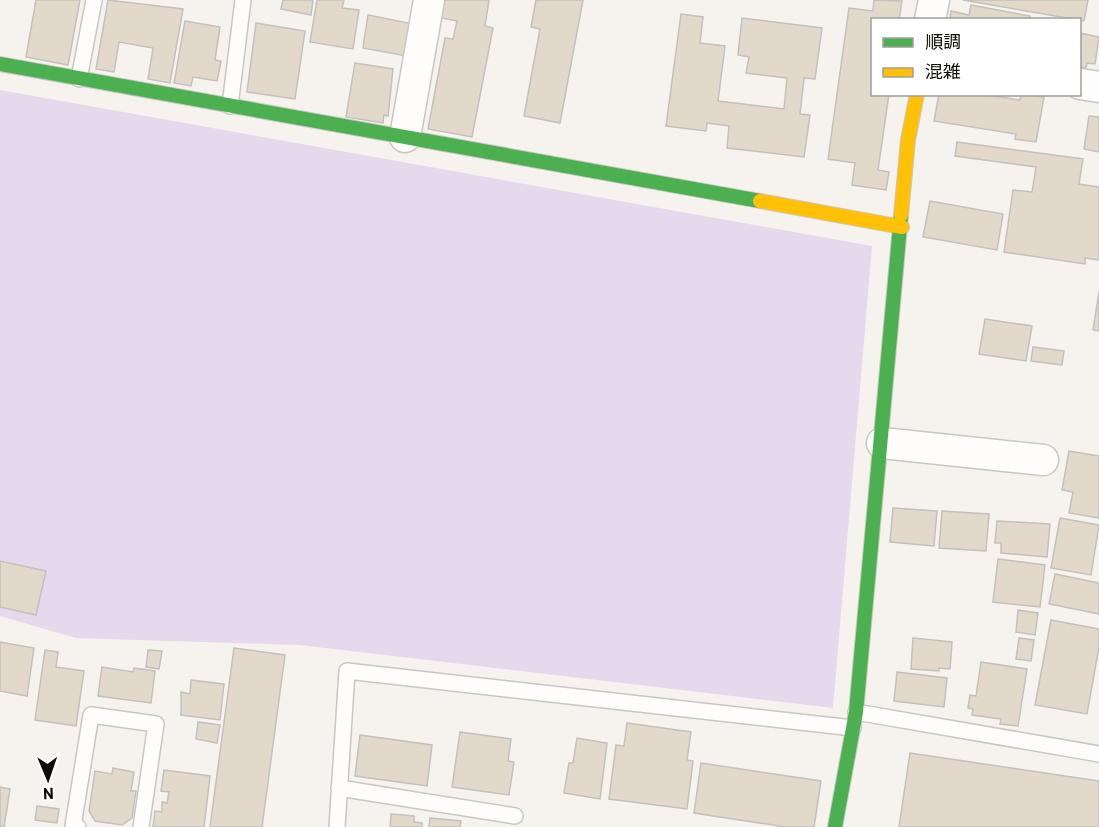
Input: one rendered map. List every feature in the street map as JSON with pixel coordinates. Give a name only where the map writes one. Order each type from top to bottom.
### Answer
[{"type":"street","points":[[405,137],[429,0]]},
{"type":"street","points":[[930,18],[934,0]]},
{"type":"street","points":[[0,64],[902,227]]},
{"type":"street","points":[[1081,84],[1099,87]]},
{"type":"street","points":[[835,827],[856,712],[902,227],[908,140],[917,96]]},
{"type":"street","points":[[882,443],[1043,460]]},
{"type":"lane","points":[[79,79],[94,0]]},
{"type":"lane","points":[[230,106],[243,0]]},
{"type":"lane","points":[[337,827],[347,671],[853,728]]},
{"type":"lane","points":[[856,712],[1099,754]]},
{"type":"lane","points":[[78,827],[73,826],[91,715],[156,724],[141,827]]},
{"type":"lane","points":[[339,788],[515,816]]},
{"type":"shaded area","points":[[0,90],[872,246],[833,708],[300,645],[76,638],[0,616]]},
{"type":"building","points":[[36,0],[80,0],[68,65],[26,57]]},
{"type":"building","points":[[108,0],[183,9],[170,83],[148,79],[153,48],[119,42],[114,72],[96,69]]},
{"type":"building","points":[[283,0],[313,0],[311,15],[281,9]]},
{"type":"building","points":[[317,0],[344,0],[342,8],[359,10],[353,49],[310,42]]},
{"type":"building","points":[[445,0],[489,0],[485,26],[493,28],[472,137],[428,129],[445,38],[453,39],[457,21],[437,17],[440,2],[444,3]]},
{"type":"building","points":[[536,0],[583,0],[560,123],[524,116],[540,29],[531,27]]},
{"type":"building","points":[[874,0],[902,1],[899,18],[871,18],[871,96],[889,96],[878,170],[889,172],[886,190],[852,185],[855,163],[828,159],[849,8],[873,11]]},
{"type":"building","points":[[963,0],[1088,0],[1084,21],[1081,18],[1067,18]]},
{"type":"building","points":[[971,5],[1030,16],[1030,18],[950,18],[951,11],[969,15]]},
{"type":"building","points":[[681,14],[703,17],[700,43],[725,46],[718,101],[784,109],[787,78],[746,73],[749,57],[738,55],[742,18],[822,28],[815,79],[804,78],[800,114],[810,115],[804,157],[727,148],[729,126],[707,123],[706,131],[666,126]]},
{"type":"building","points":[[368,15],[413,24],[406,56],[363,48]]},
{"type":"building","points":[[185,21],[220,27],[215,60],[221,61],[217,81],[193,77],[191,86],[174,83]]},
{"type":"building","points":[[256,23],[305,31],[295,99],[247,92]]},
{"type":"building","points":[[1081,33],[1099,37],[1095,64],[1087,63],[1086,68],[1081,67]]},
{"type":"building","points":[[355,63],[393,69],[388,116],[384,115],[383,123],[346,117]]},
{"type":"building","points":[[939,96],[994,96],[1020,100],[1021,96],[1044,97],[1036,142],[1015,139],[1016,134],[934,121]]},
{"type":"building","points":[[1089,116],[1099,117],[1099,152],[1084,149]]},
{"type":"building","points":[[957,142],[1083,159],[1079,184],[1099,187],[1099,260],[1085,258],[1085,264],[1004,252],[1013,190],[1032,192],[1036,167],[955,156]]},
{"type":"building","points":[[930,201],[1003,214],[997,250],[923,237]]},
{"type":"building","points":[[1099,292],[1099,331],[1093,330]]},
{"type":"building","points":[[985,319],[1032,326],[1026,361],[979,354]]},
{"type":"building","points":[[1033,347],[1064,351],[1062,365],[1031,361]]},
{"type":"building","points":[[1069,451],[1099,456],[1099,518],[1069,513],[1073,492],[1062,490]]},
{"type":"building","points":[[893,508],[937,511],[934,546],[890,542]]},
{"type":"building","points":[[942,511],[989,514],[986,551],[939,548]]},
{"type":"building","points":[[1060,518],[1099,525],[1091,575],[1051,568]]},
{"type":"building","points":[[997,521],[1050,524],[1047,557],[1001,553],[1001,543],[995,543]]},
{"type":"building","points":[[998,559],[1045,565],[1040,607],[993,602]]},
{"type":"building","points":[[0,561],[46,571],[36,615],[0,607]]},
{"type":"building","points":[[1055,574],[1099,583],[1099,614],[1049,604]]},
{"type":"building","points":[[1018,610],[1038,613],[1035,635],[1016,632]]},
{"type":"building","points":[[1051,620],[1099,629],[1099,647],[1087,714],[1035,705]]},
{"type":"building","points":[[913,638],[952,642],[950,669],[939,668],[939,671],[911,669]]},
{"type":"building","points":[[1019,638],[1034,640],[1031,661],[1016,659]]},
{"type":"building","points":[[0,642],[34,648],[27,696],[0,691]]},
{"type":"building","points":[[234,648],[285,655],[262,827],[210,827]]},
{"type":"building","points":[[45,650],[58,652],[56,667],[84,671],[76,726],[35,720]]},
{"type":"building","points":[[148,650],[162,651],[159,669],[146,667]]},
{"type":"building","points":[[981,662],[1027,669],[1018,726],[1000,724],[1001,719],[972,715],[973,709],[968,708],[970,695],[976,696]]},
{"type":"building","points":[[102,667],[133,672],[134,668],[155,671],[151,703],[98,696]]},
{"type":"building","points":[[897,672],[947,678],[944,707],[894,701]]},
{"type":"building","points":[[191,680],[224,684],[220,720],[181,715],[181,692],[190,694]]},
{"type":"building","points":[[198,722],[220,725],[217,743],[196,739]]},
{"type":"building","points":[[627,723],[691,732],[687,760],[693,761],[687,809],[609,799],[616,745],[624,746]]},
{"type":"building","points":[[460,732],[511,739],[508,761],[514,762],[509,795],[452,787]]},
{"type":"building","points":[[360,735],[432,745],[427,786],[355,776]]},
{"type":"building","points":[[577,738],[607,743],[600,799],[564,793],[569,763],[573,763]]},
{"type":"building","points":[[910,753],[1099,781],[1099,827],[899,827]]},
{"type":"building","points":[[701,763],[821,781],[814,827],[786,827],[694,813]]},
{"type":"building","points":[[113,768],[134,772],[131,791],[136,791],[132,818],[122,825],[95,821],[89,811],[95,771],[112,774]]},
{"type":"building","points":[[164,770],[210,776],[204,827],[153,827],[155,811],[162,812],[162,802],[167,803],[169,792],[161,791]]},
{"type":"building","points":[[0,787],[10,789],[4,827],[0,827]]},
{"type":"building","points":[[37,806],[59,809],[57,823],[35,820]]},
{"type":"building","points":[[391,814],[414,816],[414,822],[422,823],[422,827],[390,827]]},
{"type":"building","points":[[430,818],[461,821],[460,827],[429,827]]},
{"type":"traffic: fast","points":[[0,64],[760,201]]},
{"type":"traffic: fast","points":[[835,827],[856,712],[901,215]]},
{"type":"traffic: slow","points":[[901,215],[908,140],[917,96]]},
{"type":"traffic: slow","points":[[760,201],[902,227]]}]
